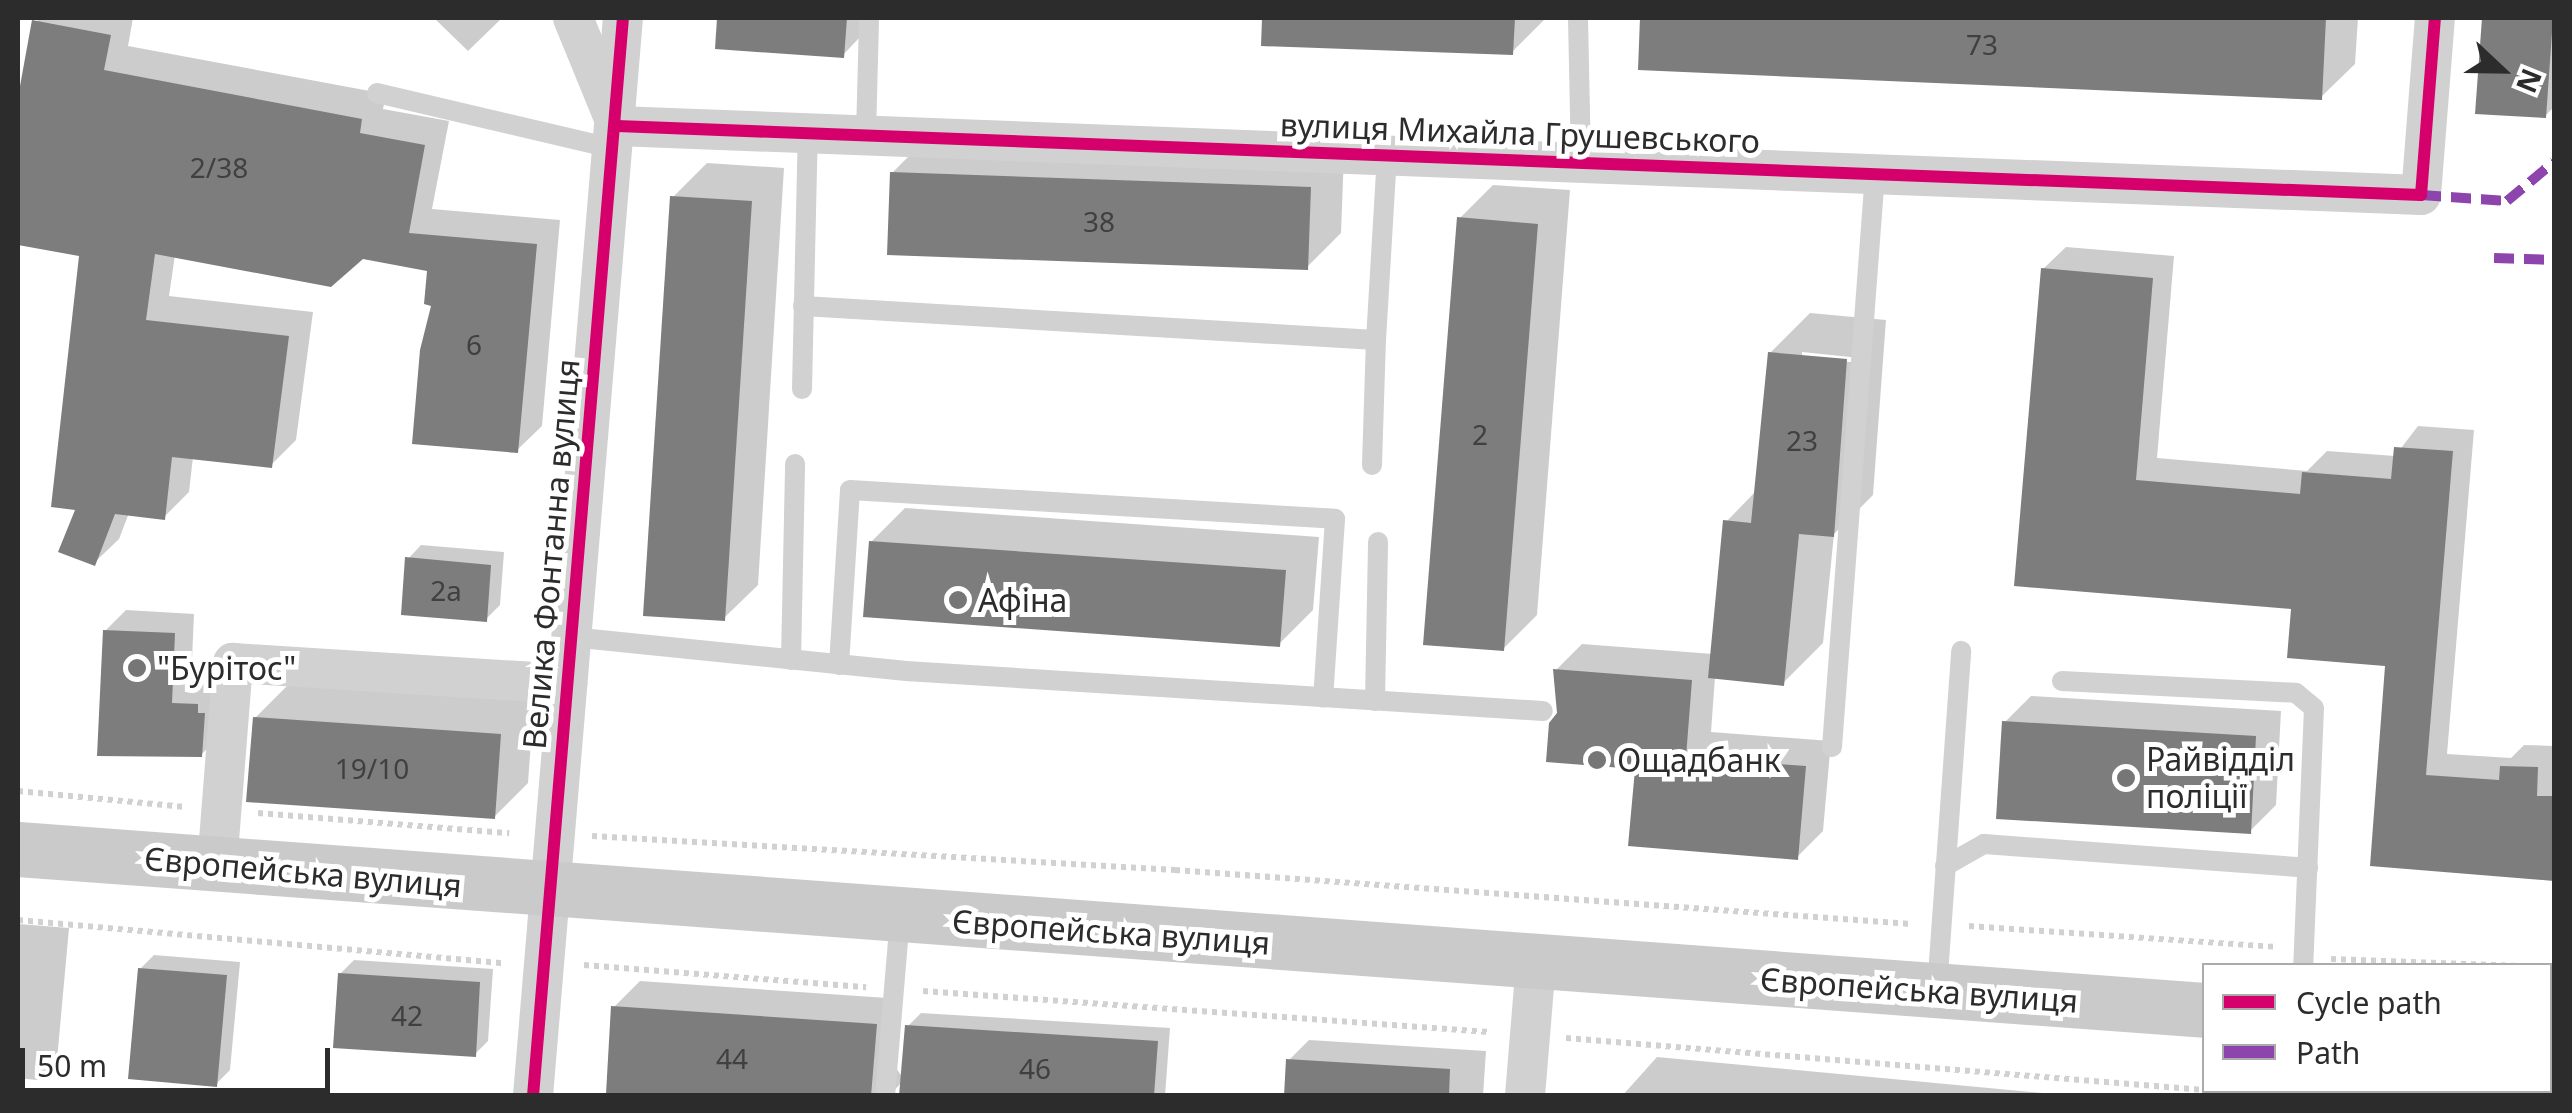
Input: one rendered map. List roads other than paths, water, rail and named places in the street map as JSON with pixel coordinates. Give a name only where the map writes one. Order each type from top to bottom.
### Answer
[{"type":"main road","name":"Європейська вулиця","points":[[18,849],[548,892],[2202,1010]]},
{"type":"street","points":[[572,18],[616,137]]},
{"type":"street","name":"Велика Фонтанна вулиця","points":[[534,1096],[552,836],[616,137],[623,18]]},
{"type":"street","name":"вулиця Михайла Грушевського","points":[[616,137],[808,133],[2421,195],[2435,18]]},
{"type":"street","points":[[216,866],[233,663],[567,684]]},
{"type":"street","points":[[1525,1096],[1536,963]]},
{"type":"lane","points":[[866,135],[869,18]]},
{"type":"lane","points":[[1578,18],[1581,163]]},
{"type":"lane","points":[[377,93],[616,137]]},
{"type":"lane","points":[[802,389],[808,133]]},
{"type":"lane","points":[[1372,465],[1387,156]]},
{"type":"lane","points":[[1832,747],[1874,174]]},
{"type":"lane","points":[[804,306],[1376,340]]},
{"type":"lane","points":[[791,660],[794,464]]},
{"type":"lane","points":[[839,665],[850,490],[1335,519],[1323,698]]},
{"type":"lane","points":[[1375,700],[1378,542]]},
{"type":"lane","points":[[571,637],[839,665],[1543,711]]},
{"type":"lane","points":[[1936,991],[1961,652]]},
{"type":"lane","points":[[2062,682],[2296,693],[2308,700],[2314,708],[2304,957]]},
{"type":"lane","points":[[1945,866],[1984,844],[2308,868]]},
{"type":"lane","points":[[885,1096],[900,917]]},
{"type":"place","name":"Афіна","points":[[958,600]]},
{"type":"place","name":"\"Бурітос\"","points":[[137,668]]},
{"type":"place","name":"Ощадбанк","points":[[1597,760]]},
{"type":"place","name":"Райвідділ поліції","points":[[2126,778]]}]
